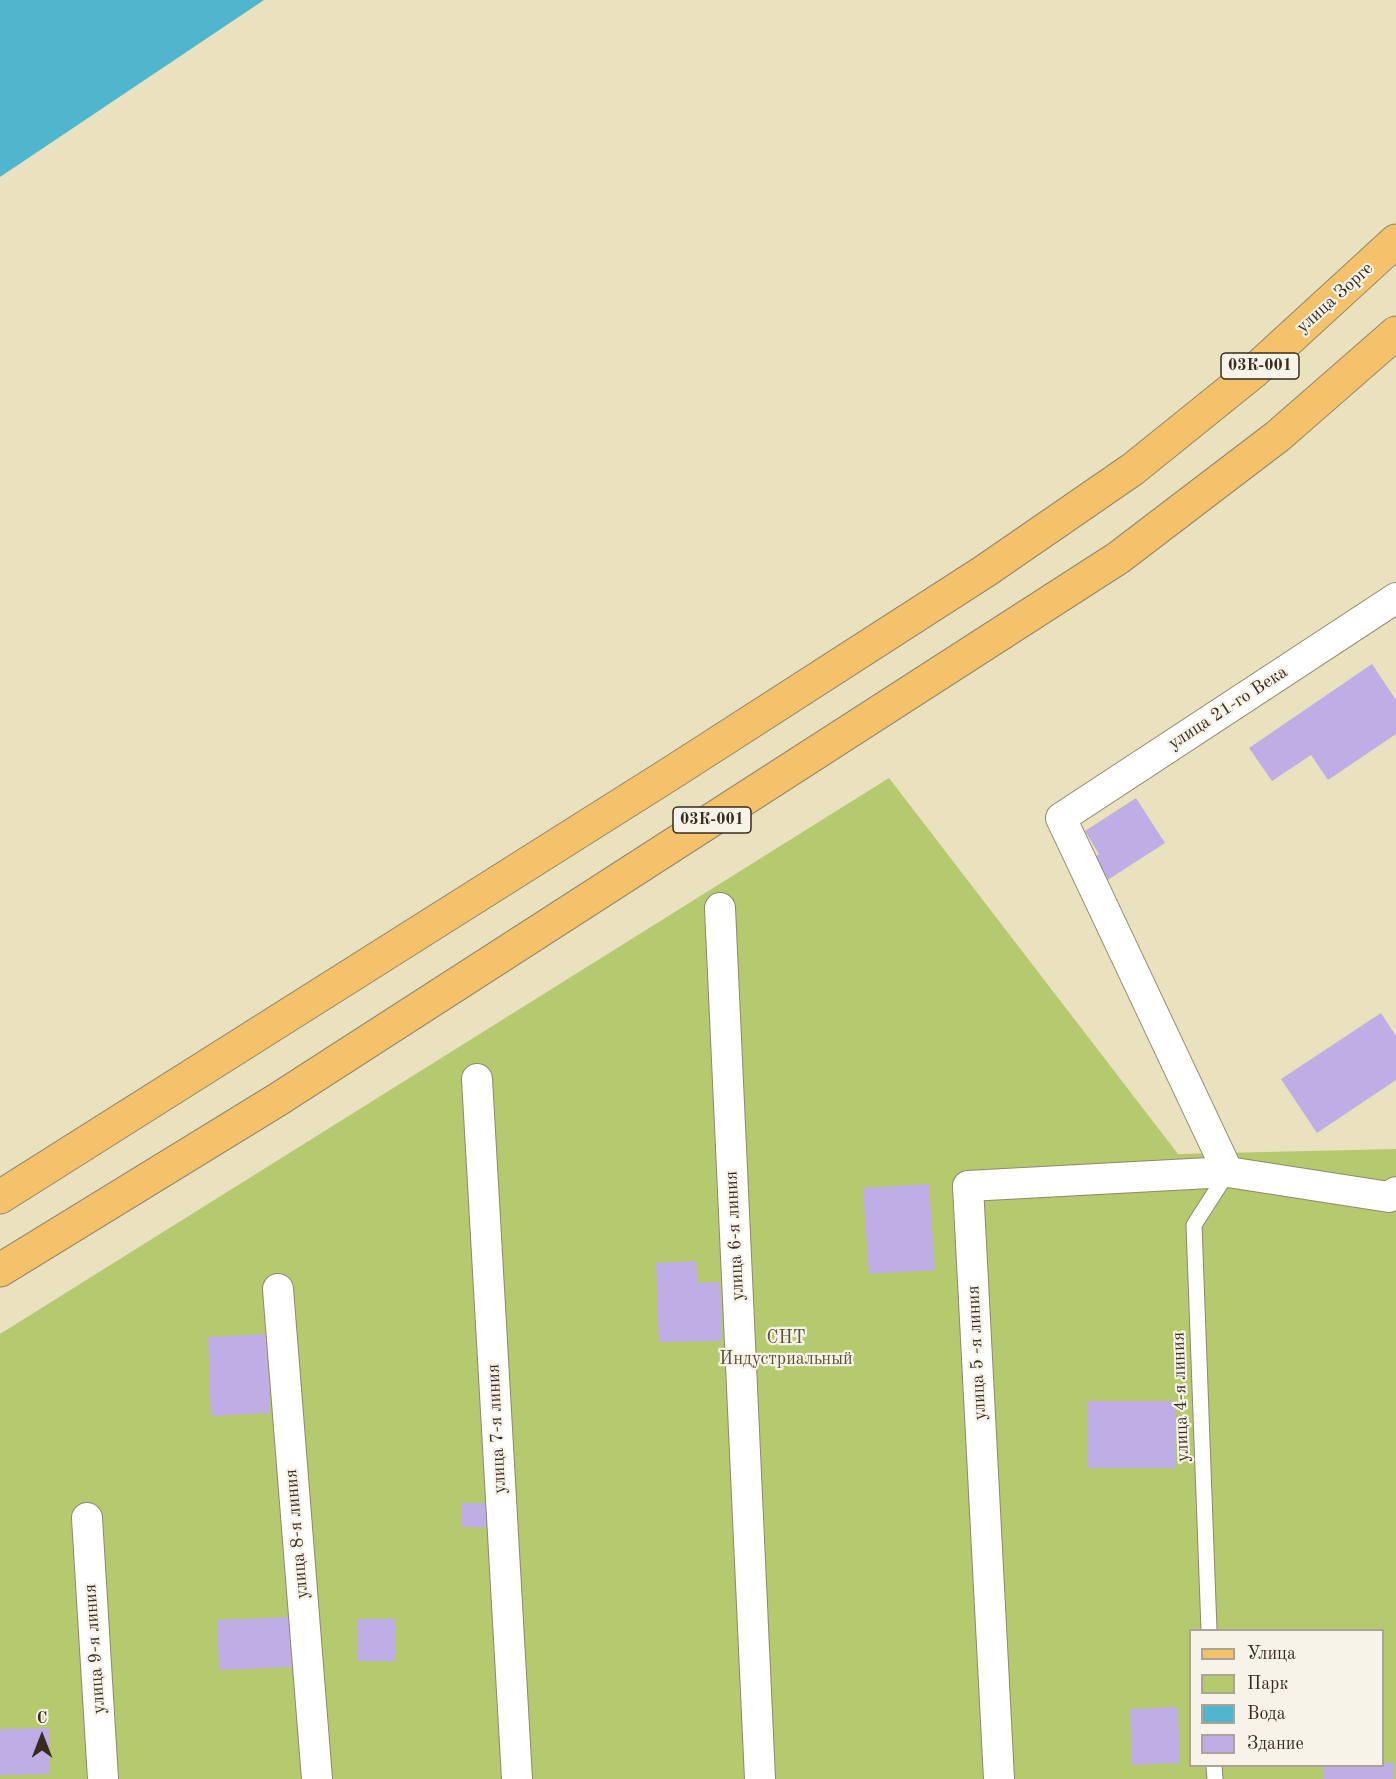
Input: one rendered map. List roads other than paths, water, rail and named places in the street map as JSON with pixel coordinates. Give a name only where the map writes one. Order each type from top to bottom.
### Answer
[{"type":"main road","name":"улица Зорге","points":[[0,1197],[696,758],[985,571],[1133,469],[1252,373],[1396,242]]},
{"type":"main road","name":"03К-001","points":[[0,1270],[277,1100],[1118,558],[1278,436],[1396,333]]},
{"type":"street","name":"улица 21-го Века","points":[[1228,1172],[1061,818],[1396,598]]},
{"type":"street","name":"улица 6-я линия","points":[[720,908],[760,1779]]},
{"type":"street","name":"улица 7-я линия","points":[[477,1079],[517,1779]]},
{"type":"street","points":[[1228,1172],[1392,1194]]},
{"type":"street","name":"улица 5 -я линия","points":[[999,1779],[968,1186],[1228,1172]]},
{"type":"street","name":"улица 8-я линия","points":[[278,1289],[317,1779]]},
{"type":"street","name":"улица 9-я линия","points":[[87,1518],[103,1779]]},
{"type":"lane","name":"улица 4-я линия","points":[[1209,1629],[1194,1225],[1228,1172]]},
{"type":"water","points":[[0,0],[264,0],[0,177]]},
{"type":"park label","name":"СНТ Индустриальный","points":[[786,1348]]}]
